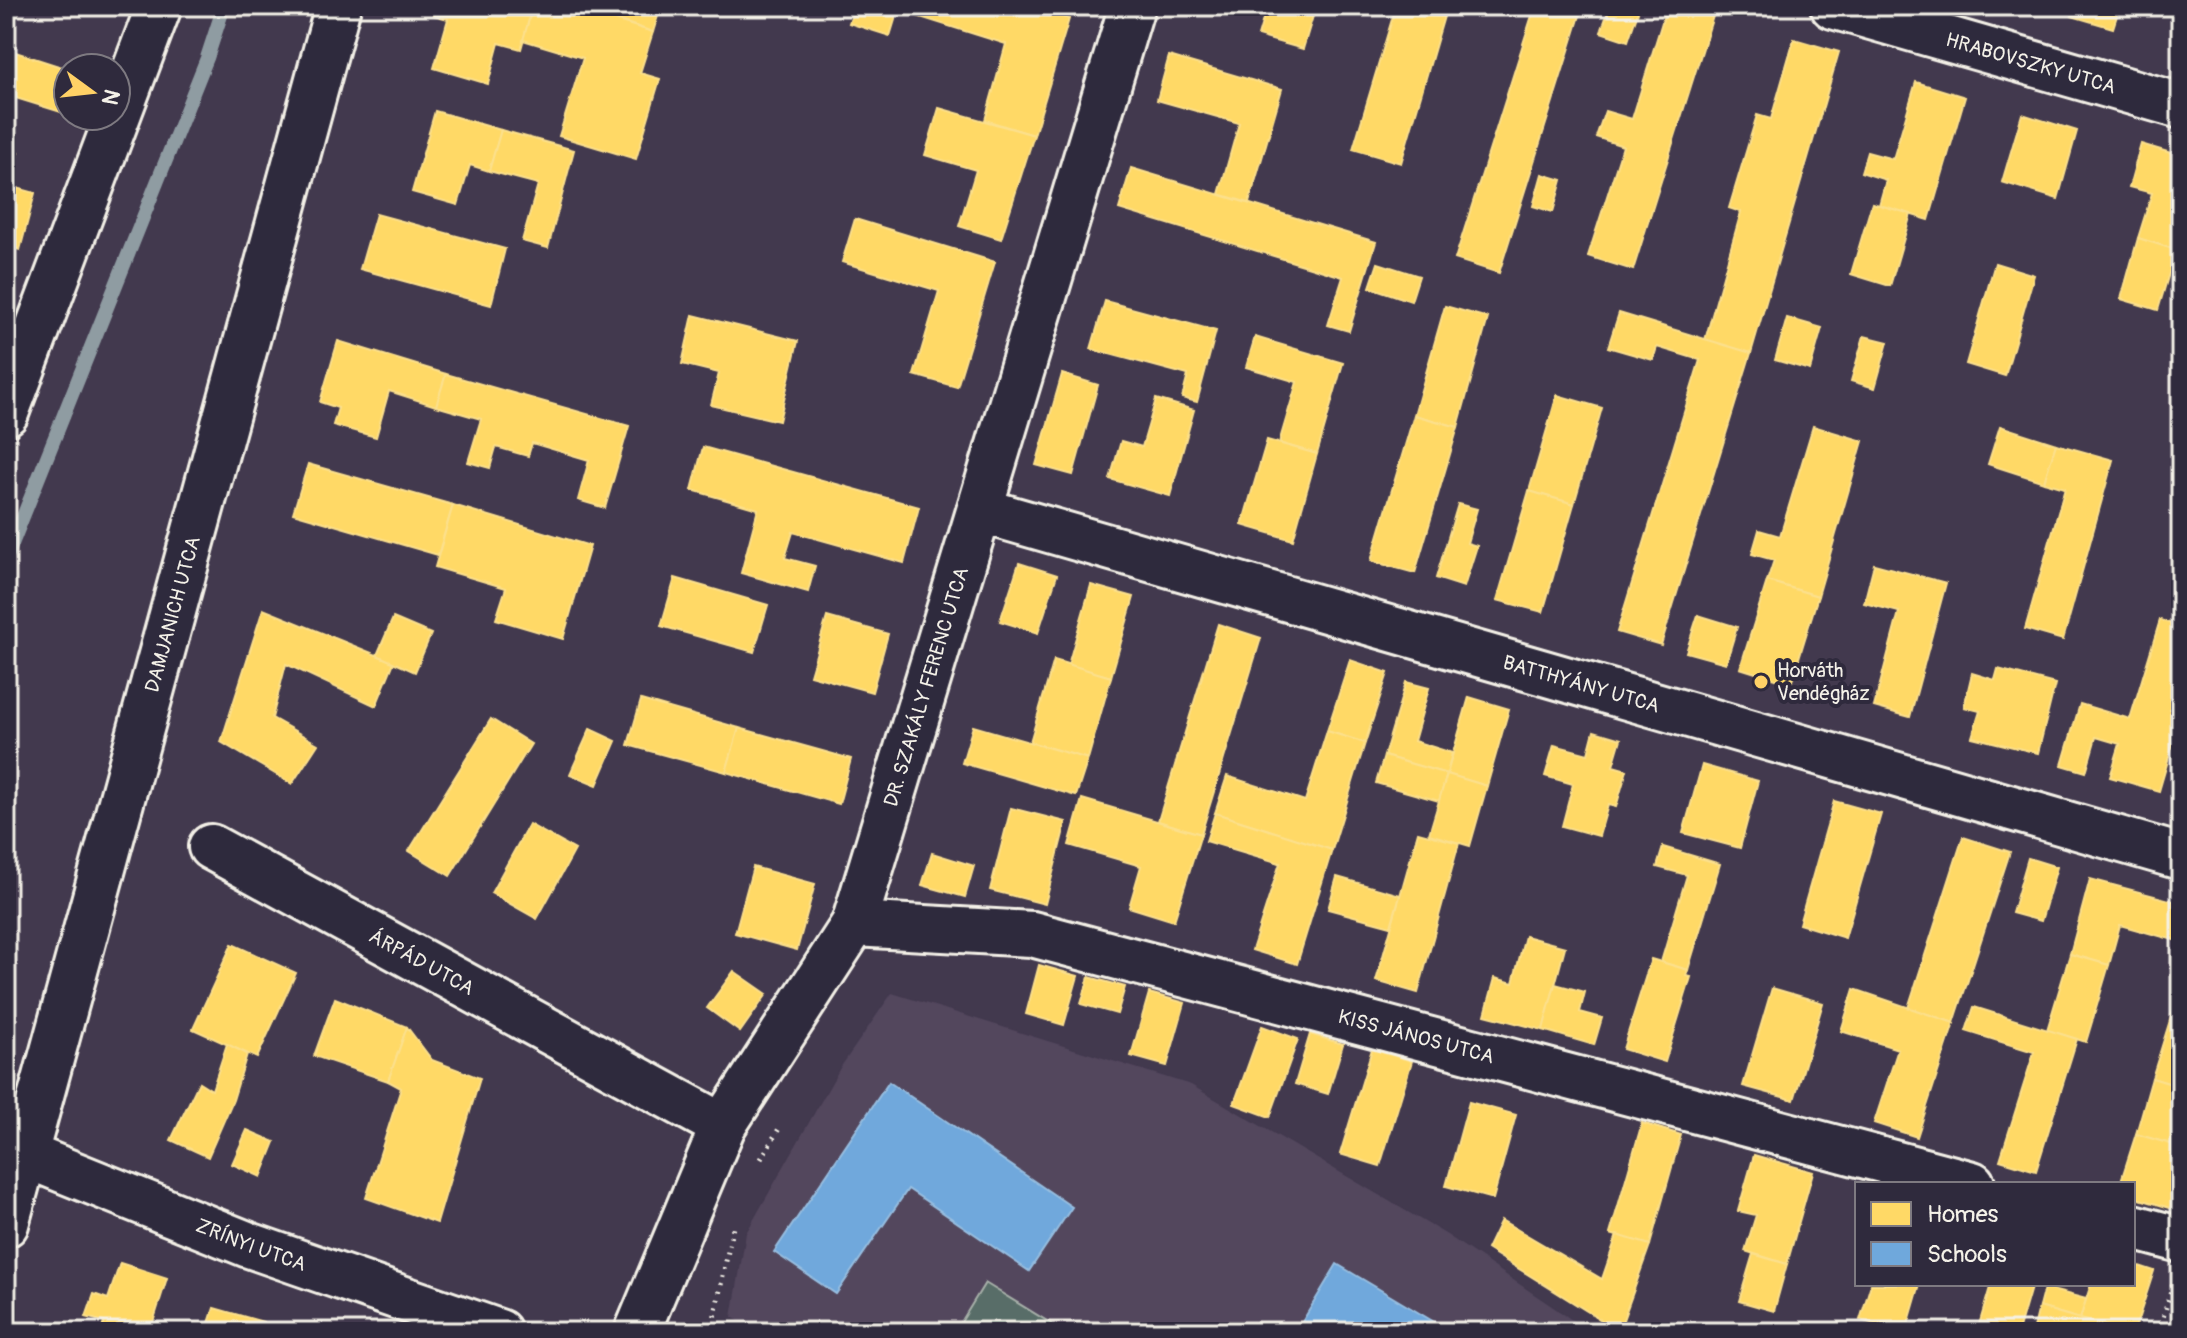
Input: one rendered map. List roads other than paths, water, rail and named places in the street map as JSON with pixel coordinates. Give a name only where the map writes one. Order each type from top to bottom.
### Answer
[{"type":"street","points":[[6,413],[159,6]]},
{"type":"street","name":"DAMJANICH UTCA","points":[[6,1224],[15,1151],[338,6]]},
{"type":"street","name":"DR. SZAKÁLY FERENC UTCA","points":[[637,1332],[723,1126],[854,924],[1132,6]]},
{"type":"street","name":"HRABOVSZKY UTCA","points":[[1833,6],[2181,106]]},
{"type":"street","name":"BATTHYÁNY UTCA","points":[[980,510],[2181,857]]},
{"type":"street","name":"ÁRPÁD UTCA","points":[[211,847],[723,1126]]},
{"type":"street","name":"KISS JÁNOS UTCA","points":[[854,924],[1032,934],[1964,1182]]},
{"type":"street","name":"ZRÍNYI UTCA","points":[[15,1151],[249,1245],[499,1332]]},
{"type":"street","points":[[2135,1228],[2179,1255]]},
{"type":"waterway","points":[[6,559],[207,58],[224,6]]},
{"type":"place","name":"Horváth Vendégház","points":[[1761,682]]}]
